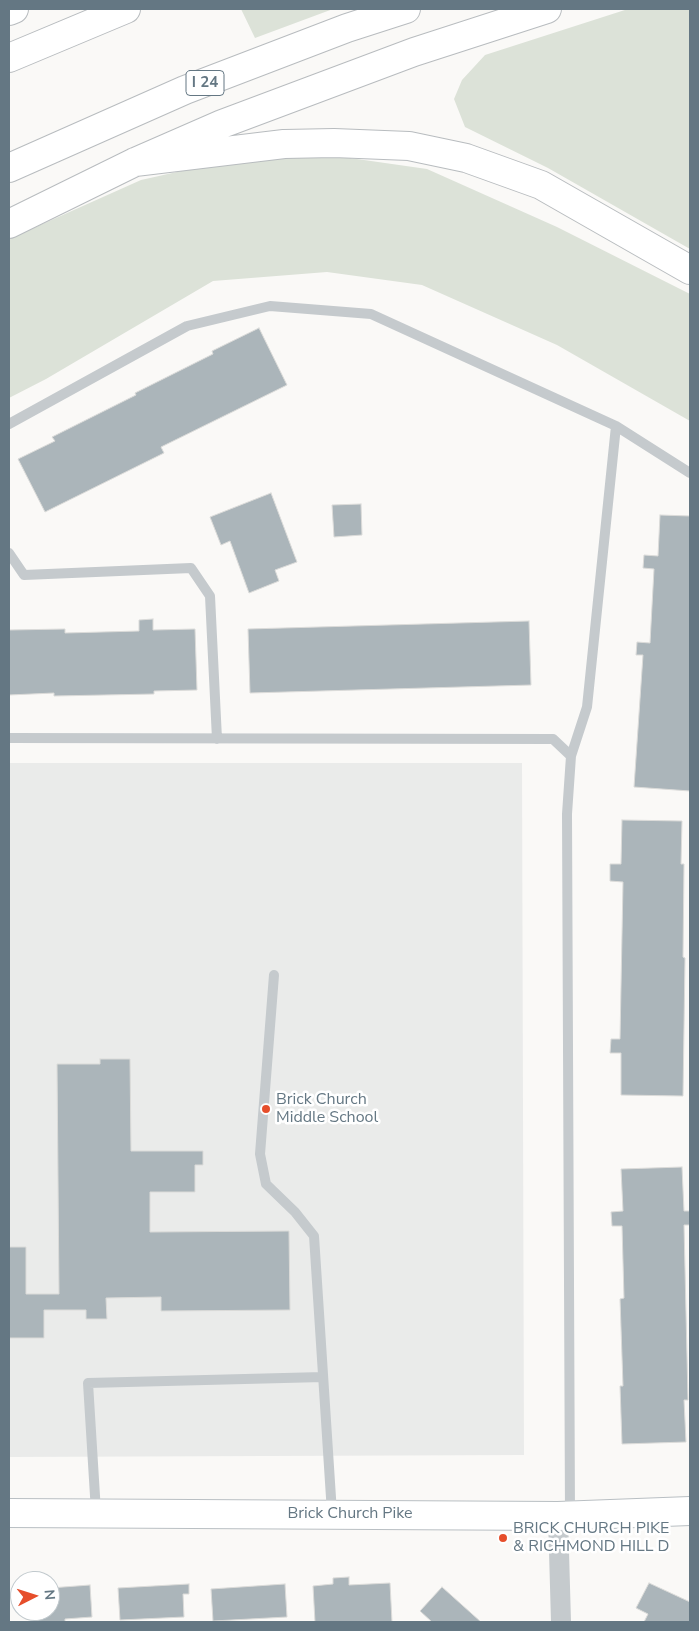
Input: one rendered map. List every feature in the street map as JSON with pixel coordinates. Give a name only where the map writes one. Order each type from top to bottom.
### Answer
[{"type":"main road","points":[[9,11],[14,9]]},
{"type":"main road","points":[[9,58],[126,9]]},
{"type":"main road","name":"I 24","points":[[9,168],[185,90],[347,28],[406,9]]},
{"type":"main road","points":[[9,224],[135,162],[222,124],[414,52],[547,9]]},
{"type":"main road","points":[[135,162],[284,144],[334,143],[409,146],[466,158],[541,185],[690,270]]},
{"type":"main road","name":"Brick Church Pike","points":[[9,1513],[564,1516],[690,1511]]},
{"type":"street","points":[[561,1622],[564,1516]]},
{"type":"lane","points":[[9,424],[187,326],[270,306],[371,314],[616,426],[690,473]]},
{"type":"lane","points":[[564,1516],[567,814],[571,756],[587,707],[616,426]]},
{"type":"lane","points":[[9,553],[24,575],[190,568],[210,596],[217,738]]},
{"type":"lane","points":[[9,738],[554,739],[571,756]]},
{"type":"lane","points":[[274,975],[260,1154],[266,1184],[295,1212],[314,1236],[332,1514]]},
{"type":"lane","points":[[96,1513],[88,1383],[323,1377]]},
{"type":"shaded area","points":[[241,9],[333,9],[255,38]]},
{"type":"shaded area","points":[[628,9],[690,9],[690,249],[548,168],[465,127],[454,99],[462,80],[485,55]]},
{"type":"shaded area","points":[[329,155],[427,169],[557,227],[690,294],[690,421],[557,345],[422,285],[327,272],[213,281],[46,379],[9,398],[9,239],[141,180],[226,161]]},
{"type":"shaded area","name":"Brick Church Middle School","points":[[9,763],[522,763],[524,1455],[9,1457]]},
{"type":"building","points":[[259,328],[287,385],[161,447],[164,453],[45,512],[18,459],[55,441],[52,437],[136,395],[135,393],[213,354],[212,351]]},
{"type":"building","points":[[271,493],[297,562],[275,570],[279,581],[249,593],[230,541],[221,545],[210,517]]},
{"type":"building","points":[[361,504],[362,535],[334,537],[332,505]]},
{"type":"building","points":[[660,515],[690,516],[690,791],[634,787],[643,655],[636,655],[637,642],[650,643],[654,569],[643,568],[644,555],[658,556]]},
{"type":"building","points":[[153,619],[153,630],[195,629],[197,690],[154,691],[154,694],[54,696],[54,693],[9,695],[9,630],[65,629],[65,633],[139,631],[139,620]]},
{"type":"building","points":[[529,621],[531,685],[250,693],[248,629]]},
{"type":"building","points":[[622,820],[682,821],[681,864],[684,864],[683,957],[685,958],[683,1096],[621,1095],[621,1053],[610,1053],[611,1039],[620,1039],[623,882],[610,881],[610,864],[621,864]]},
{"type":"building","points":[[100,1059],[130,1059],[131,1151],[203,1151],[203,1165],[195,1165],[195,1192],[150,1192],[150,1232],[289,1231],[290,1310],[161,1311],[161,1297],[106,1298],[107,1319],[86,1319],[86,1310],[44,1310],[44,1338],[9,1338],[9,1247],[26,1247],[26,1294],[59,1294],[57,1064],[100,1064]]},
{"type":"building","points":[[682,1167],[684,1211],[690,1211],[690,1225],[684,1225],[688,1400],[684,1400],[686,1442],[622,1444],[620,1386],[623,1386],[620,1299],[624,1298],[622,1226],[612,1226],[611,1212],[623,1211],[621,1169]]},
{"type":"building","points":[[349,1577],[349,1585],[390,1583],[392,1622],[315,1622],[313,1586],[333,1584],[333,1578]]},
{"type":"building","points":[[649,1583],[690,1602],[690,1622],[644,1622],[648,1614],[636,1608]]},
{"type":"building","points":[[189,1584],[189,1594],[183,1594],[184,1617],[120,1620],[118,1588]]},
{"type":"building","points":[[285,1584],[287,1617],[213,1621],[211,1589]]},
{"type":"building","points":[[90,1585],[92,1617],[65,1619],[65,1622],[34,1622],[60,1621],[60,1587]]},
{"type":"building","points":[[442,1587],[481,1622],[432,1622],[420,1611]]},
{"type":"place","name":"Brick Church Middle School","points":[[266,1109]]},
{"type":"place","name":"BRICK CHURCH PIKE & RICHMOND HILL D","points":[[503,1538]]}]
